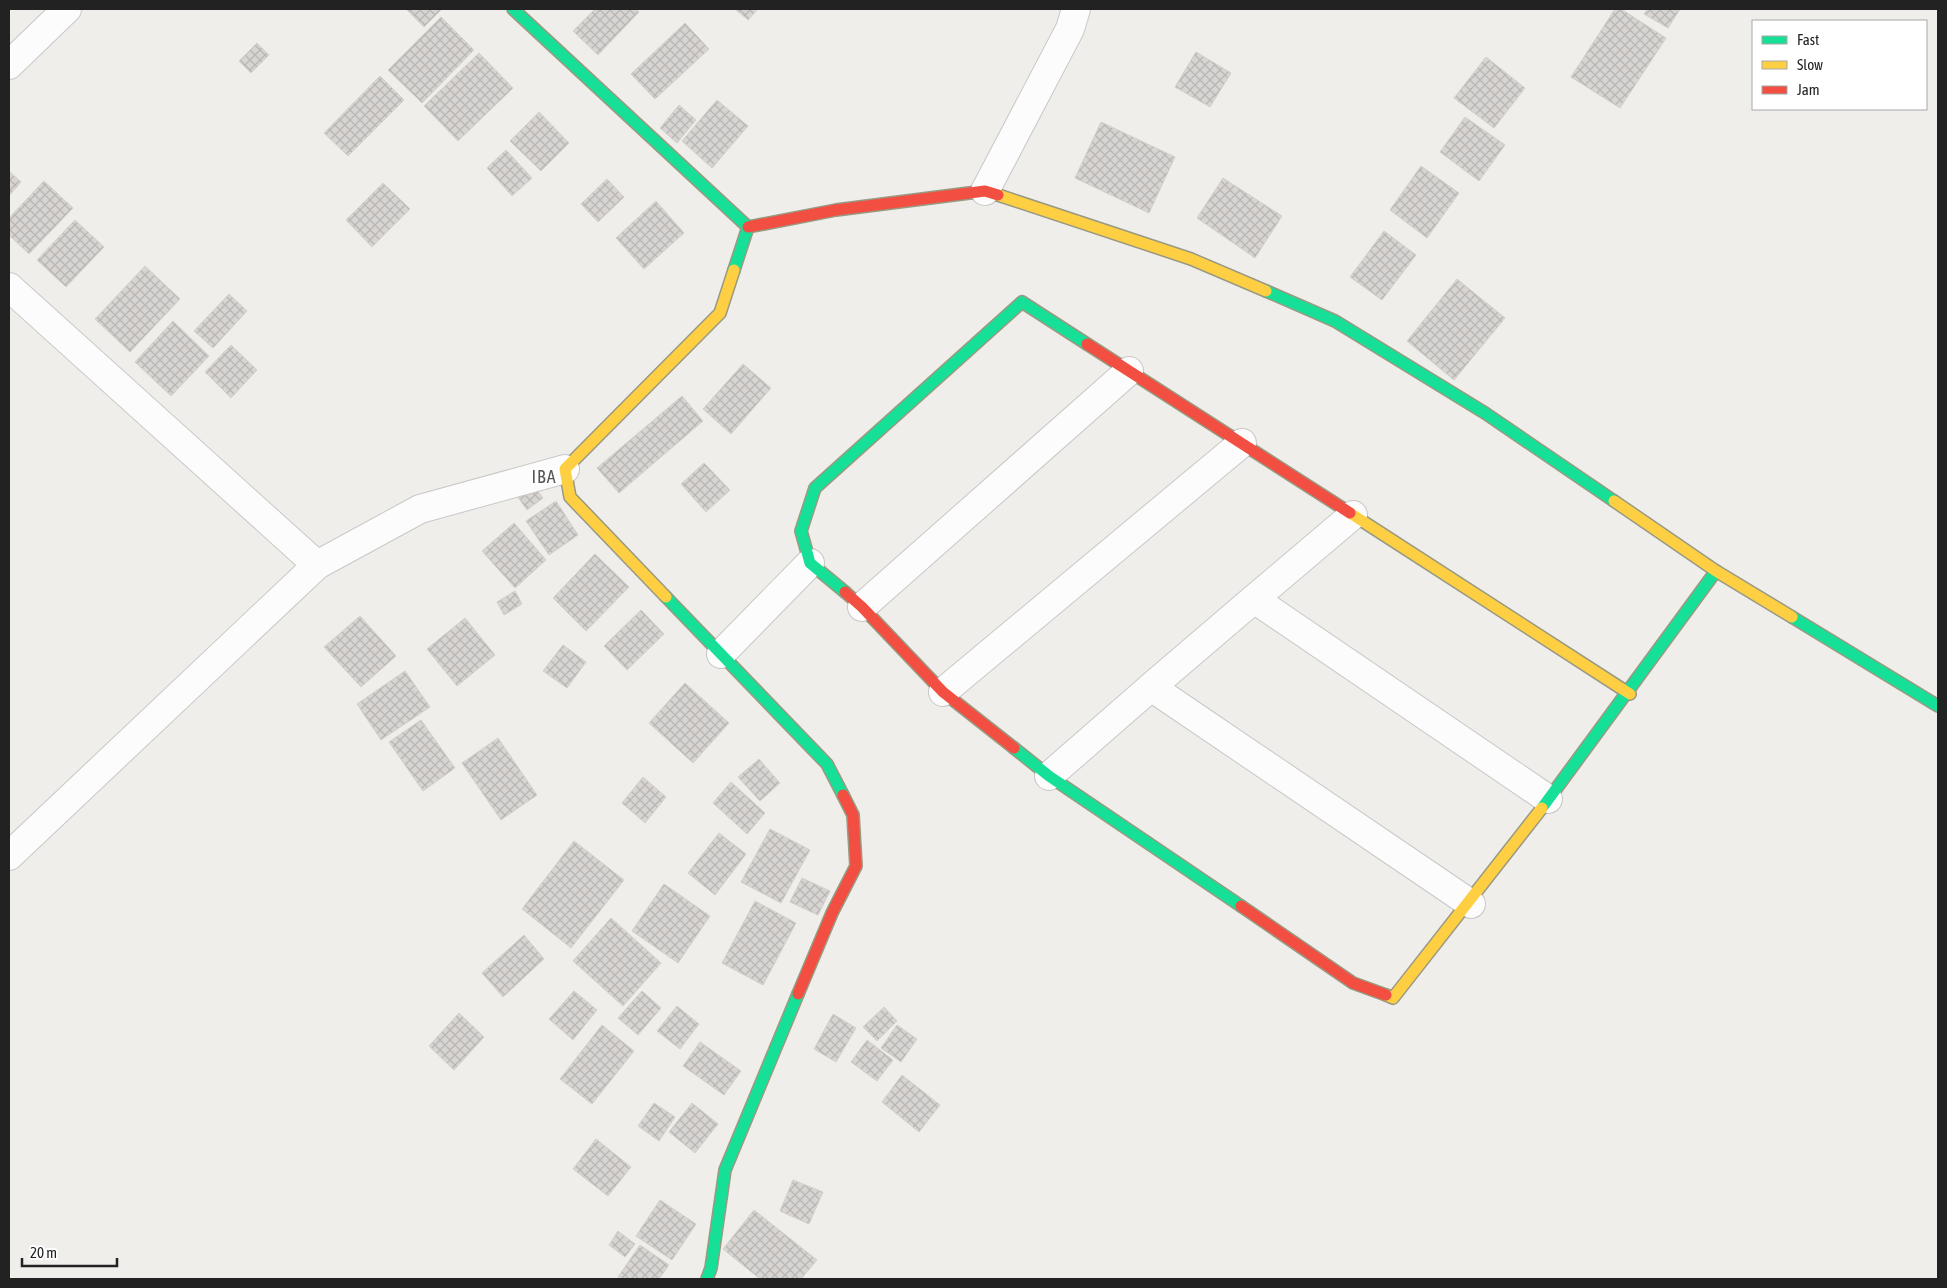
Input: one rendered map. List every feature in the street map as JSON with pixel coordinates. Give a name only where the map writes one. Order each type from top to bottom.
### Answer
[{"type":"street","points":[[9,65],[66,9]]},
{"type":"street","points":[[513,9],[748,227]]},
{"type":"street","points":[[984,190],[1070,29],[1076,9]]},
{"type":"street","points":[[748,227],[836,210],[984,190],[1190,260],[1335,321],[1485,414],[1716,571],[1938,706]]},
{"type":"street","points":[[9,856],[317,565],[420,509],[564,469],[720,313],[748,227]]},
{"type":"street","points":[[9,287],[317,565]]},
{"type":"street","points":[[1630,694],[1022,302],[815,488],[801,531],[810,563],[862,607],[943,692],[1049,776],[1353,983],[1393,998],[1470,904],[1548,799],[1630,694],[1716,571]]},
{"type":"street","points":[[862,607],[1130,371]]},
{"type":"street","points":[[943,692],[1242,443]]},
{"type":"street","points":[[564,469],[570,497],[827,764],[853,815],[856,866],[832,913],[725,1170],[711,1268],[707,1279]]},
{"type":"street","points":[[1049,776],[1353,515]]},
{"type":"street","points":[[721,654],[810,563]]},
{"type":"street","points":[[1254,599],[1548,799]]},
{"type":"street","points":[[1151,687],[1470,904]]},
{"type":"building","points":[[406,9],[442,9],[424,27]]},
{"type":"building","points":[[595,9],[636,9],[639,12],[598,55],[573,31]]},
{"type":"building","points":[[735,9],[758,9],[748,20]]},
{"type":"building","points":[[1615,9],[1621,9],[1666,38],[1620,108],[1571,77]]},
{"type":"building","points":[[1647,9],[1680,9],[1668,28],[1644,14]]},
{"type":"building","points":[[441,17],[474,50],[422,103],[388,70]]},
{"type":"building","points":[[685,23],[709,49],[655,99],[631,74]]},
{"type":"building","points":[[257,43],[269,55],[251,73],[239,61]]},
{"type":"building","points":[[1196,52],[1231,73],[1210,107],[1175,87]]},
{"type":"building","points":[[479,53],[513,88],[458,141],[424,106]]},
{"type":"building","points":[[1486,57],[1525,88],[1494,128],[1454,98]]},
{"type":"building","points":[[380,76],[404,100],[348,156],[324,133]]},
{"type":"building","points":[[717,100],[748,126],[712,168],[682,141]]},
{"type":"building","points":[[679,105],[696,120],[677,143],[660,128]]},
{"type":"building","points":[[539,112],[569,143],[541,171],[510,141]]},
{"type":"building","points":[[1465,117],[1505,145],[1479,181],[1440,152]]},
{"type":"building","points":[[1101,122],[1175,157],[1149,213],[1075,178]]},
{"type":"building","points":[[506,150],[532,178],[512,196],[487,168]]},
{"type":"building","points":[[1421,166],[1459,193],[1427,238],[1390,210]]},
{"type":"building","points":[[9,171],[21,182],[9,196]]},
{"type":"building","points":[[1223,178],[1282,216],[1255,258],[1197,218]]},
{"type":"building","points":[[607,179],[624,197],[598,222],[581,204]]},
{"type":"building","points":[[44,181],[73,208],[29,254],[9,235],[9,218]]},
{"type":"building","points":[[383,183],[410,209],[372,247],[346,220]]},
{"type":"building","points":[[656,201],[684,233],[644,269],[616,238]]},
{"type":"building","points":[[75,220],[104,247],[66,287],[37,260]]},
{"type":"building","points":[[1384,231],[1416,255],[1382,300],[1350,277]]},
{"type":"building","points":[[145,266],[180,299],[130,352],[95,319]]},
{"type":"building","points":[[1457,279],[1505,318],[1454,380],[1407,341]]},
{"type":"building","points":[[229,294],[247,311],[213,348],[194,331]]},
{"type":"building","points":[[173,321],[209,356],[171,396],[135,362]]},
{"type":"building","points":[[231,345],[257,370],[231,398],[205,372]]},
{"type":"building","points":[[743,364],[771,388],[731,434],[703,409]]},
{"type":"building","points":[[682,396],[703,421],[619,493],[597,468]]},
{"type":"building","points":[[704,463],[730,490],[706,512],[681,484]]},
{"type":"building","points":[[534,486],[543,498],[527,510],[518,497]]},
{"type":"building","points":[[556,501],[578,535],[549,555],[526,521]]},
{"type":"building","points":[[514,523],[546,560],[515,588],[482,551]]},
{"type":"building","points":[[595,554],[629,587],[586,631],[553,598]]},
{"type":"building","points":[[515,591],[522,604],[504,615],[497,602]]},
{"type":"building","points":[[641,610],[664,634],[627,670],[604,646]]},
{"type":"building","points":[[360,616],[396,656],[361,687],[324,647]]},
{"type":"building","points":[[465,618],[495,655],[457,686],[427,649]]},
{"type":"building","points":[[563,645],[586,662],[567,688],[543,671]]},
{"type":"building","points":[[405,671],[430,707],[381,740],[357,704]]},
{"type":"building","points":[[685,683],[729,723],[693,763],[649,723]]},
{"type":"building","points":[[421,720],[455,768],[423,791],[389,742]]},
{"type":"building","points":[[498,738],[537,795],[501,820],[462,763]]},
{"type":"building","points":[[759,759],[780,783],[760,801],[738,777]]},
{"type":"building","points":[[643,777],[666,797],[645,823],[622,803]]},
{"type":"building","points":[[731,782],[765,813],[747,834],[713,803]]},
{"type":"building","points":[[770,829],[810,850],[781,903],[741,882]]},
{"type":"building","points":[[719,833],[746,854],[715,895],[688,873]]},
{"type":"building","points":[[574,841],[624,880],[571,948],[522,909]]},
{"type":"building","points":[[802,878],[830,891],[818,915],[790,902]]},
{"type":"building","points":[[664,884],[710,916],[678,963],[632,931]]},
{"type":"building","points":[[755,901],[796,923],[763,985],[722,963]]},
{"type":"building","points":[[611,918],[661,963],[623,1006],[573,961]]},
{"type":"building","points":[[524,935],[544,959],[503,997],[482,973]]},
{"type":"building","points":[[574,991],[597,1010],[573,1040],[549,1019]]},
{"type":"building","points":[[642,991],[661,1008],[638,1035],[618,1018]]},
{"type":"building","points":[[677,1006],[699,1024],[680,1049],[657,1031]]},
{"type":"building","points":[[884,1007],[897,1021],[877,1041],[863,1027]]},
{"type":"building","points":[[459,1013],[484,1037],[454,1070],[429,1046]]},
{"type":"building","points":[[833,1014],[856,1028],[836,1062],[814,1049]]},
{"type":"building","points":[[602,1025],[634,1051],[592,1104],[560,1079]]},
{"type":"building","points":[[897,1025],[917,1039],[901,1062],[881,1048]]},
{"type":"building","points":[[867,1040],[893,1060],[877,1081],[851,1062]]},
{"type":"building","points":[[700,1042],[741,1071],[724,1095],[683,1066]]},
{"type":"building","points":[[902,1075],[940,1105],[919,1132],[882,1102]]},
{"type":"building","points":[[654,1103],[675,1117],[659,1141],[638,1126]]},
{"type":"building","points":[[692,1103],[718,1124],[695,1153],[669,1132]]},
{"type":"building","points":[[596,1139],[631,1167],[608,1196],[573,1169]]},
{"type":"building","points":[[793,1180],[823,1192],[809,1224],[780,1211]]},
{"type":"building","points":[[660,1200],[696,1224],[672,1260],[636,1236]]},
{"type":"building","points":[[754,1210],[817,1260],[801,1279],[760,1279],[723,1249]]},
{"type":"building","points":[[618,1231],[635,1244],[625,1257],[609,1245]]},
{"type":"building","points":[[640,1245],[669,1265],[659,1279],[622,1279],[618,1277]]},
{"type":"traffic: fast","points":[[513,9],[748,227],[734,270]]},
{"type":"traffic: fast","points":[[1266,291],[1335,321],[1485,413],[1614,501]]},
{"type":"traffic: fast","points":[[845,592],[810,563],[801,531],[815,488],[1022,302],[1087,344]]},
{"type":"traffic: fast","points":[[1542,808],[1716,571]]},
{"type":"traffic: fast","points":[[666,597],[827,764],[843,795]]},
{"type":"traffic: fast","points":[[1792,617],[1938,706]]},
{"type":"traffic: fast","points":[[1014,748],[1049,776],[1241,906]]},
{"type":"traffic: fast","points":[[707,1279],[711,1268],[725,1170],[798,994]]},
{"type":"traffic: slow","points":[[998,195],[1191,259],[1266,291]]},
{"type":"traffic: slow","points":[[666,597],[570,497],[565,469],[720,313],[734,270]]},
{"type":"traffic: slow","points":[[1614,501],[1716,571],[1792,617]]},
{"type":"traffic: slow","points":[[1350,513],[1630,694]]},
{"type":"traffic: slow","points":[[1386,995],[1393,998],[1542,808]]},
{"type":"traffic: jam","points":[[748,227],[836,210],[985,191],[998,195]]},
{"type":"traffic: jam","points":[[1087,344],[1350,513]]},
{"type":"traffic: jam","points":[[845,592],[862,607],[943,692],[1014,748]]},
{"type":"traffic: jam","points":[[798,994],[832,913],[856,866],[853,815],[843,795]]},
{"type":"traffic: jam","points":[[1241,906],[1353,983],[1386,995]]},
{"type":"district","name":"IBA","points":[[544,476]]}]
